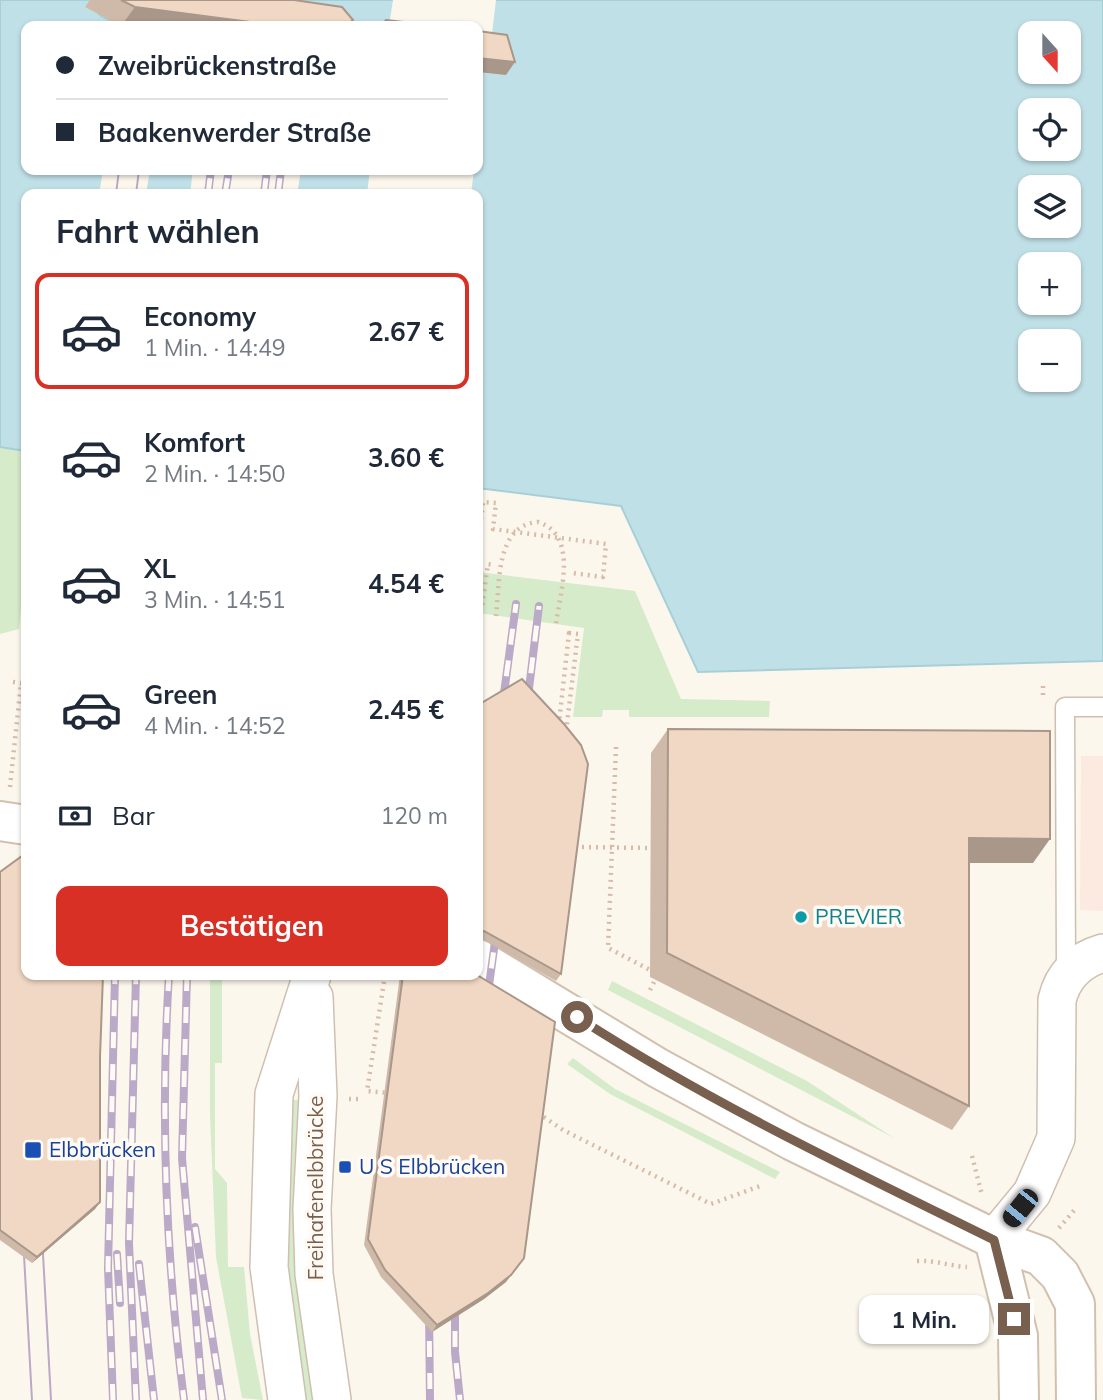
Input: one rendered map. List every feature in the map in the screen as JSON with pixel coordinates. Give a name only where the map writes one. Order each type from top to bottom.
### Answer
[{"type":"main road","points":[[483,962],[699,1091],[793,1141],[994,1240],[1041,1255],[1060,1275],[1071,1292],[1074,1304],[1076,1400]]},
{"type":"main road","points":[[994,1240],[1018,1336],[1019,1400]]},
{"type":"street","points":[[994,1240],[1032,1193],[1046,1167],[1056,1138],[1057,1000],[1066,977],[1088,957],[1103,953]]},
{"type":"street","name":"Freihafenelbbrücke","points":[[287,1400],[269,1267],[274,1105],[311,980]]},
{"type":"street","name":"Freihafenelbbrücke","points":[[312,980],[318,1096],[313,1209],[314,1274],[332,1400]]},
{"type":"lane","points":[[1066,977],[1065,707],[1103,707]]},
{"type":"path","points":[[483,502],[496,503],[493,529],[606,544],[603,577],[572,573]]},
{"type":"path","points":[[496,616],[508,538],[522,526],[538,522],[557,535],[564,551],[556,624]]},
{"type":"path","points":[[483,601],[488,564],[494,565]]},
{"type":"path","points":[[569,633],[578,634],[563,756],[572,758],[565,814],[549,812],[554,768],[569,633]]},
{"type":"path","points":[[13,682],[21,683]]},
{"type":"path","points":[[12,814],[21,716]]},
{"type":"path","points":[[616,747],[608,948],[650,970]]},
{"type":"path","points":[[546,768],[554,768]]},
{"type":"path","points":[[573,847],[651,848]]},
{"type":"path","points":[[384,980],[367,1091],[399,1094]]},
{"type":"path","points":[[650,990],[655,980]]},
{"type":"path","points":[[525,1112],[539,1114],[563,1130],[711,1204],[763,1185]]},
{"type":"shaded area","points":[[1081,756],[1103,756],[1103,911],[1080,910]]},
{"type":"green space","points":[[0,447],[21,450],[21,609],[19,629],[0,634]]},
{"type":"green space","points":[[483,573],[635,591],[681,699],[770,701],[769,717],[629,717],[629,710],[603,710],[602,717],[573,717],[584,628],[483,614]]},
{"type":"green space","points":[[210,980],[222,980],[222,1063],[215,1063],[215,1169],[227,1183],[228,1267],[244,1267],[250,1334],[263,1400],[242,1398],[216,1257],[210,1116]]},
{"type":"green space","points":[[612,981],[807,1081],[894,1138],[608,990]]},
{"type":"green space","points":[[573,1058],[615,1089],[780,1172],[775,1179],[610,1094],[567,1064]]},
{"type":"green space","points":[[293,1100],[299,1100],[299,1139],[317,1400],[304,1400],[289,1312],[286,1243]]},
{"type":"water","points":[[0,0],[107,0],[93,8],[102,17],[111,21],[21,21],[21,175],[483,175],[483,21],[294,21],[142,0],[1103,0],[1103,661],[698,672],[621,506],[483,489],[483,189],[21,189],[21,450],[0,447]]},
{"type":"pier","points":[[393,0],[496,0],[490,50],[483,49],[483,21],[390,21]]},
{"type":"pier","points":[[102,175],[149,175],[147,189],[100,189]]},
{"type":"pier","points":[[192,175],[300,175],[298,189],[191,189]]},
{"type":"pier","points":[[369,175],[473,175],[472,189],[368,189]]},
{"type":"building","points":[[121,0],[294,0],[342,7],[353,20],[243,21],[135,7]]},
{"type":"building","points":[[483,32],[507,35],[515,62],[483,59]]},
{"type":"building","points":[[522,679],[581,745],[588,764],[561,974],[483,931],[483,702]]},
{"type":"building","name":"PREVIER","points":[[668,729],[1050,731],[1050,839],[969,838],[969,1106],[667,953]]},
{"type":"building","points":[[21,857],[21,980],[103,980],[100,1202],[37,1257],[0,1230],[0,872]]},
{"type":"building","points":[[483,979],[555,1022],[524,1258],[511,1275],[437,1325],[385,1270],[368,1239],[402,980]]},
{"type":"tram line","points":[[117,189],[118,175]]},
{"type":"tram line","points":[[137,189],[138,175]]},
{"type":"tram line","points":[[42,1236],[51,1400]]},
{"type":"tram line","points":[[23,1237],[32,1400]]},
{"type":"railway","points":[[209,189],[210,175]]},
{"type":"railway","points":[[226,189],[228,175]]},
{"type":"railway","points":[[265,189],[266,175]]},
{"type":"railway","points":[[279,189],[280,175]]},
{"type":"railway","points":[[502,708],[516,604]]},
{"type":"railway","points":[[527,705],[539,606]]},
{"type":"railway","points":[[487,1000],[497,927]]},
{"type":"railway","points":[[113,1400],[108,1268],[115,980]]},
{"type":"railway","points":[[136,980],[129,1243],[136,1400]]},
{"type":"railway","points":[[169,980],[165,1081],[166,1188],[184,1400]]},
{"type":"railway","points":[[187,980],[182,1158],[203,1400]]},
{"type":"railway","points":[[195,1227],[222,1400]]},
{"type":"railway","points":[[117,1254],[120,1303]]},
{"type":"railway","points":[[139,1264],[154,1400]]},
{"type":"railway","points":[[455,1299],[455,1352],[460,1400]]},
{"type":"railway","points":[[429,1309],[430,1400]]},
{"type":"place","name":"PREVIER","points":[[801,917]]},
{"type":"place","name":"Elbbrücken","points":[[33,1150]]},
{"type":"place","name":"U S Elbbrücken","points":[[345,1167]]},
{"type":"route","points":[[577,1017],[699,1091],[793,1141],[994,1240],[1014,1319]]}]
